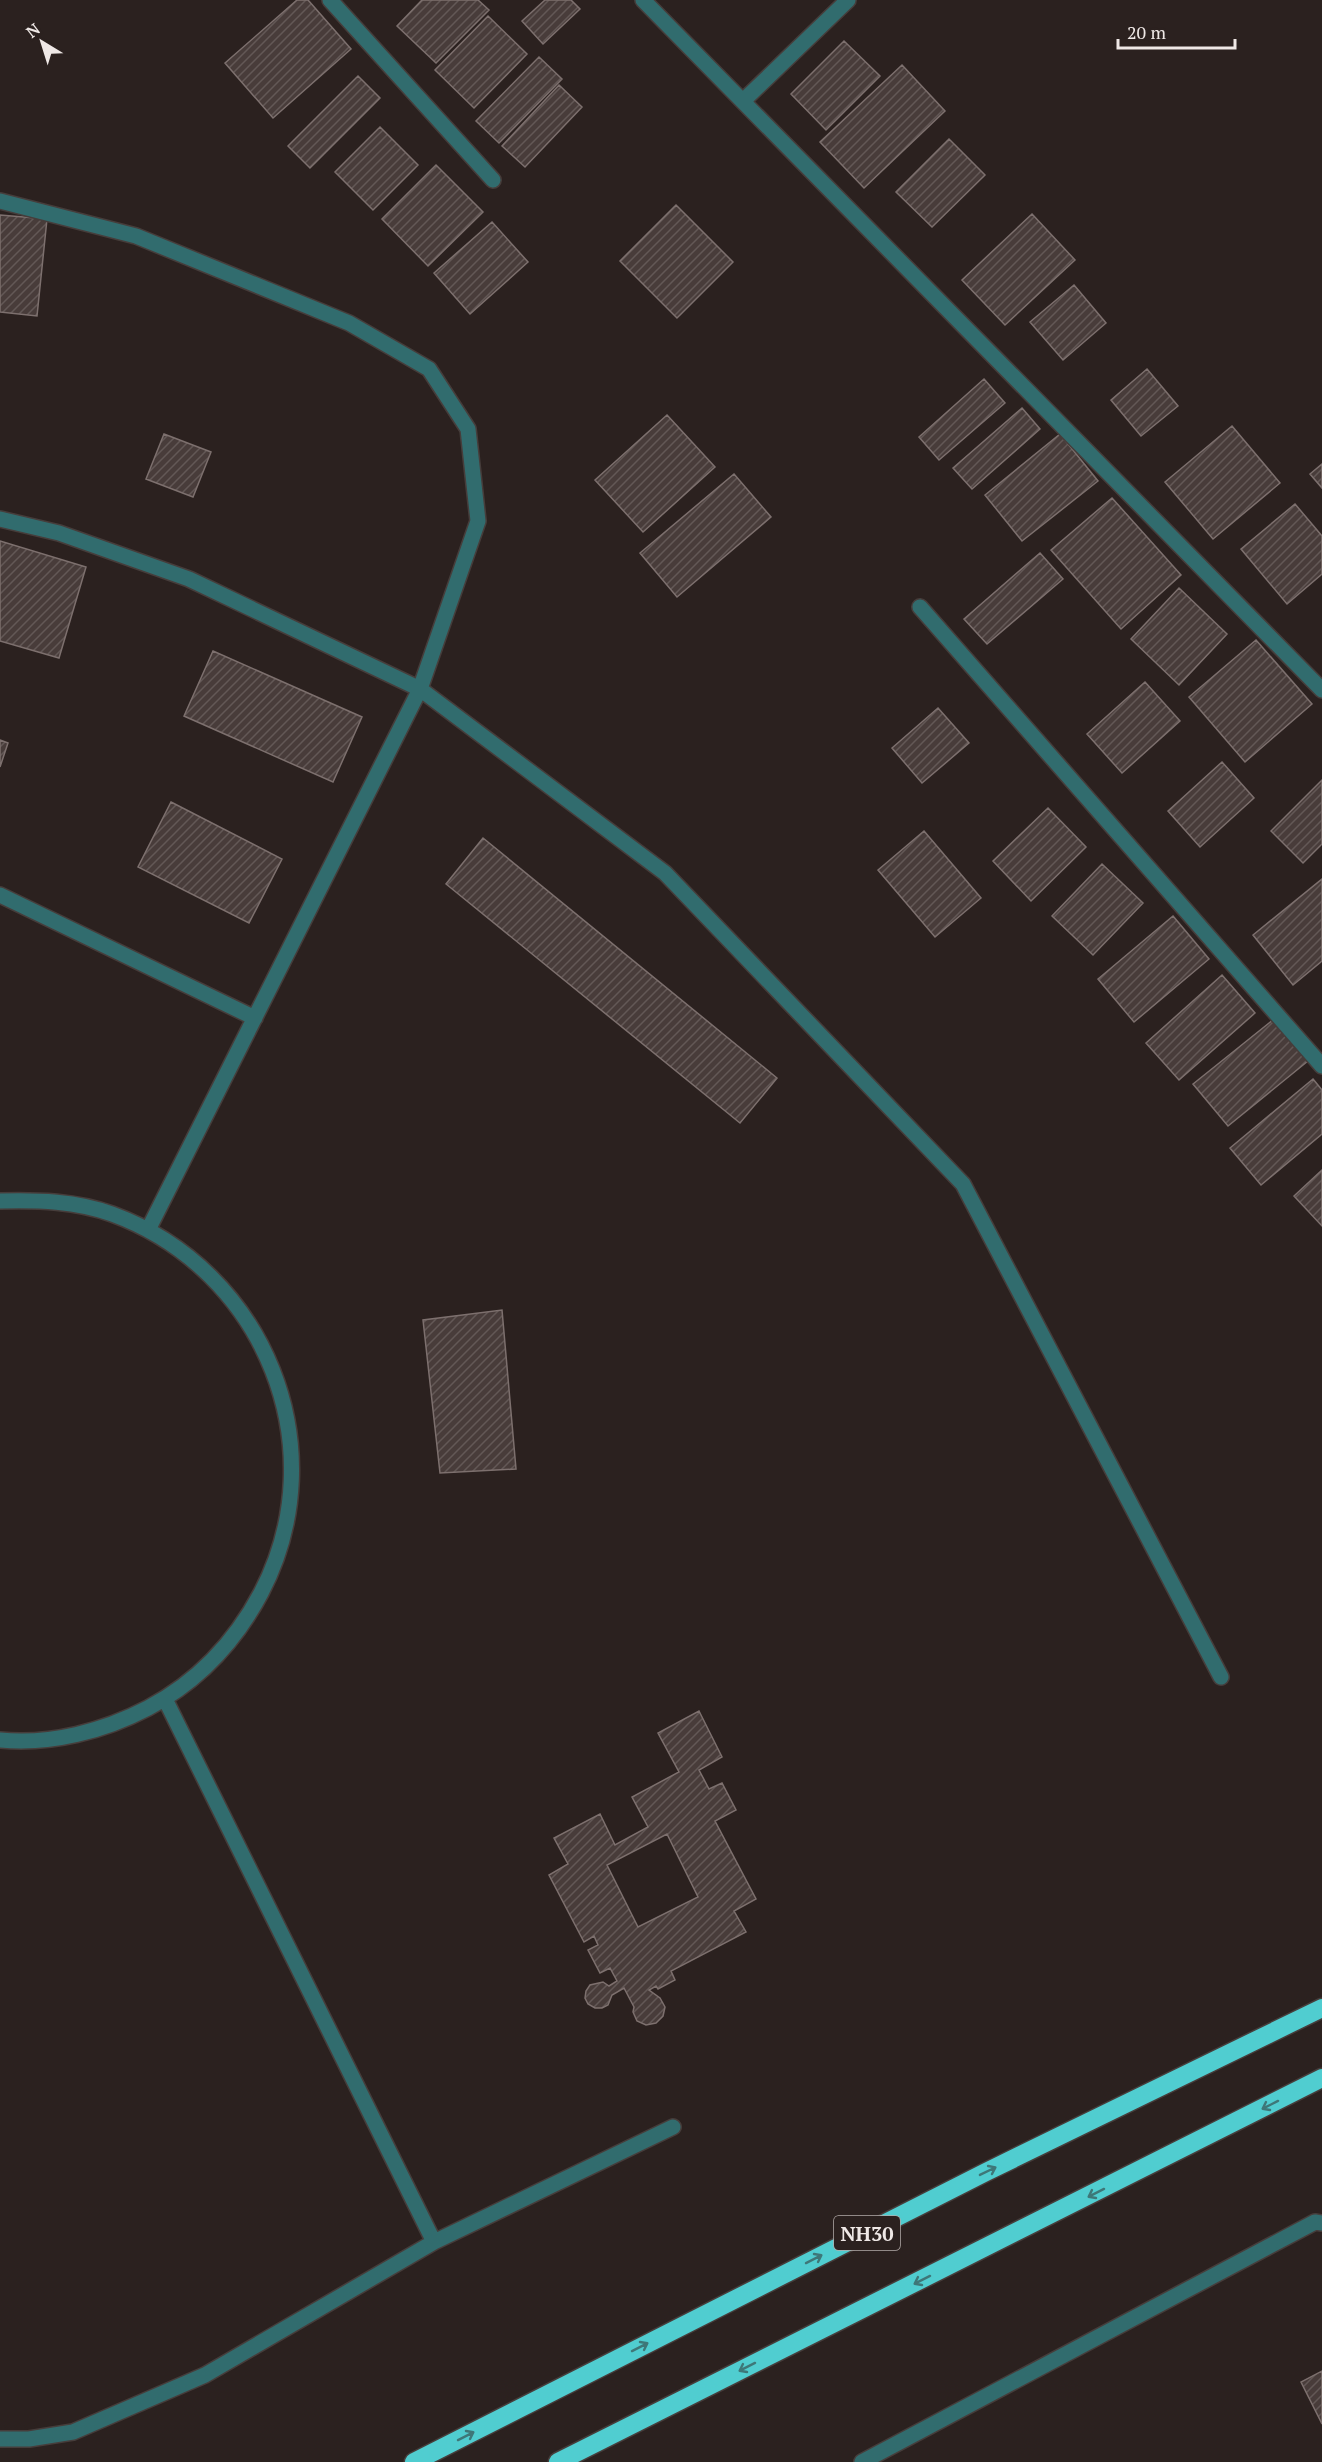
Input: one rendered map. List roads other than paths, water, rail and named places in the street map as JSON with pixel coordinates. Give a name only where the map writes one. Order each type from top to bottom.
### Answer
[{"type":"highway","name":"NH30","points":[[414,2462],[986,2172],[1322,2008]]},
{"type":"highway","points":[[558,2462],[1322,2078]]},
{"type":"street","points":[[330,0],[493,180]]},
{"type":"street","points":[[643,0],[1322,690]]},
{"type":"street","points":[[743,100],[848,0]]},
{"type":"street","points":[[0,201],[136,236],[349,323],[429,369],[468,429],[478,521],[420,689],[148,1230]]},
{"type":"street","points":[[0,519],[59,533],[189,579],[420,689],[665,873],[963,1184],[1221,1677]]},
{"type":"street","points":[[920,607],[1322,1066]]},
{"type":"street","points":[[0,895],[255,1018]]},
{"type":"street","points":[[0,1201],[32,1200],[72,1204],[111,1214],[148,1230],[182,1251],[205,1271],[240,1308],[261,1343],[277,1380],[288,1419],[292,1459],[291,1499],[282,1539],[269,1577],[250,1614],[226,1646],[197,1674],[165,1699],[129,1718],[91,1732],[51,1739],[0,1740]]},
{"type":"street","points":[[165,1699],[434,2242]]},
{"type":"street","points":[[0,2439],[30,2439],[73,2432],[205,2375],[434,2242],[673,2127]]},
{"type":"street","points":[[862,2462],[1315,2222],[1322,2223]]}]
